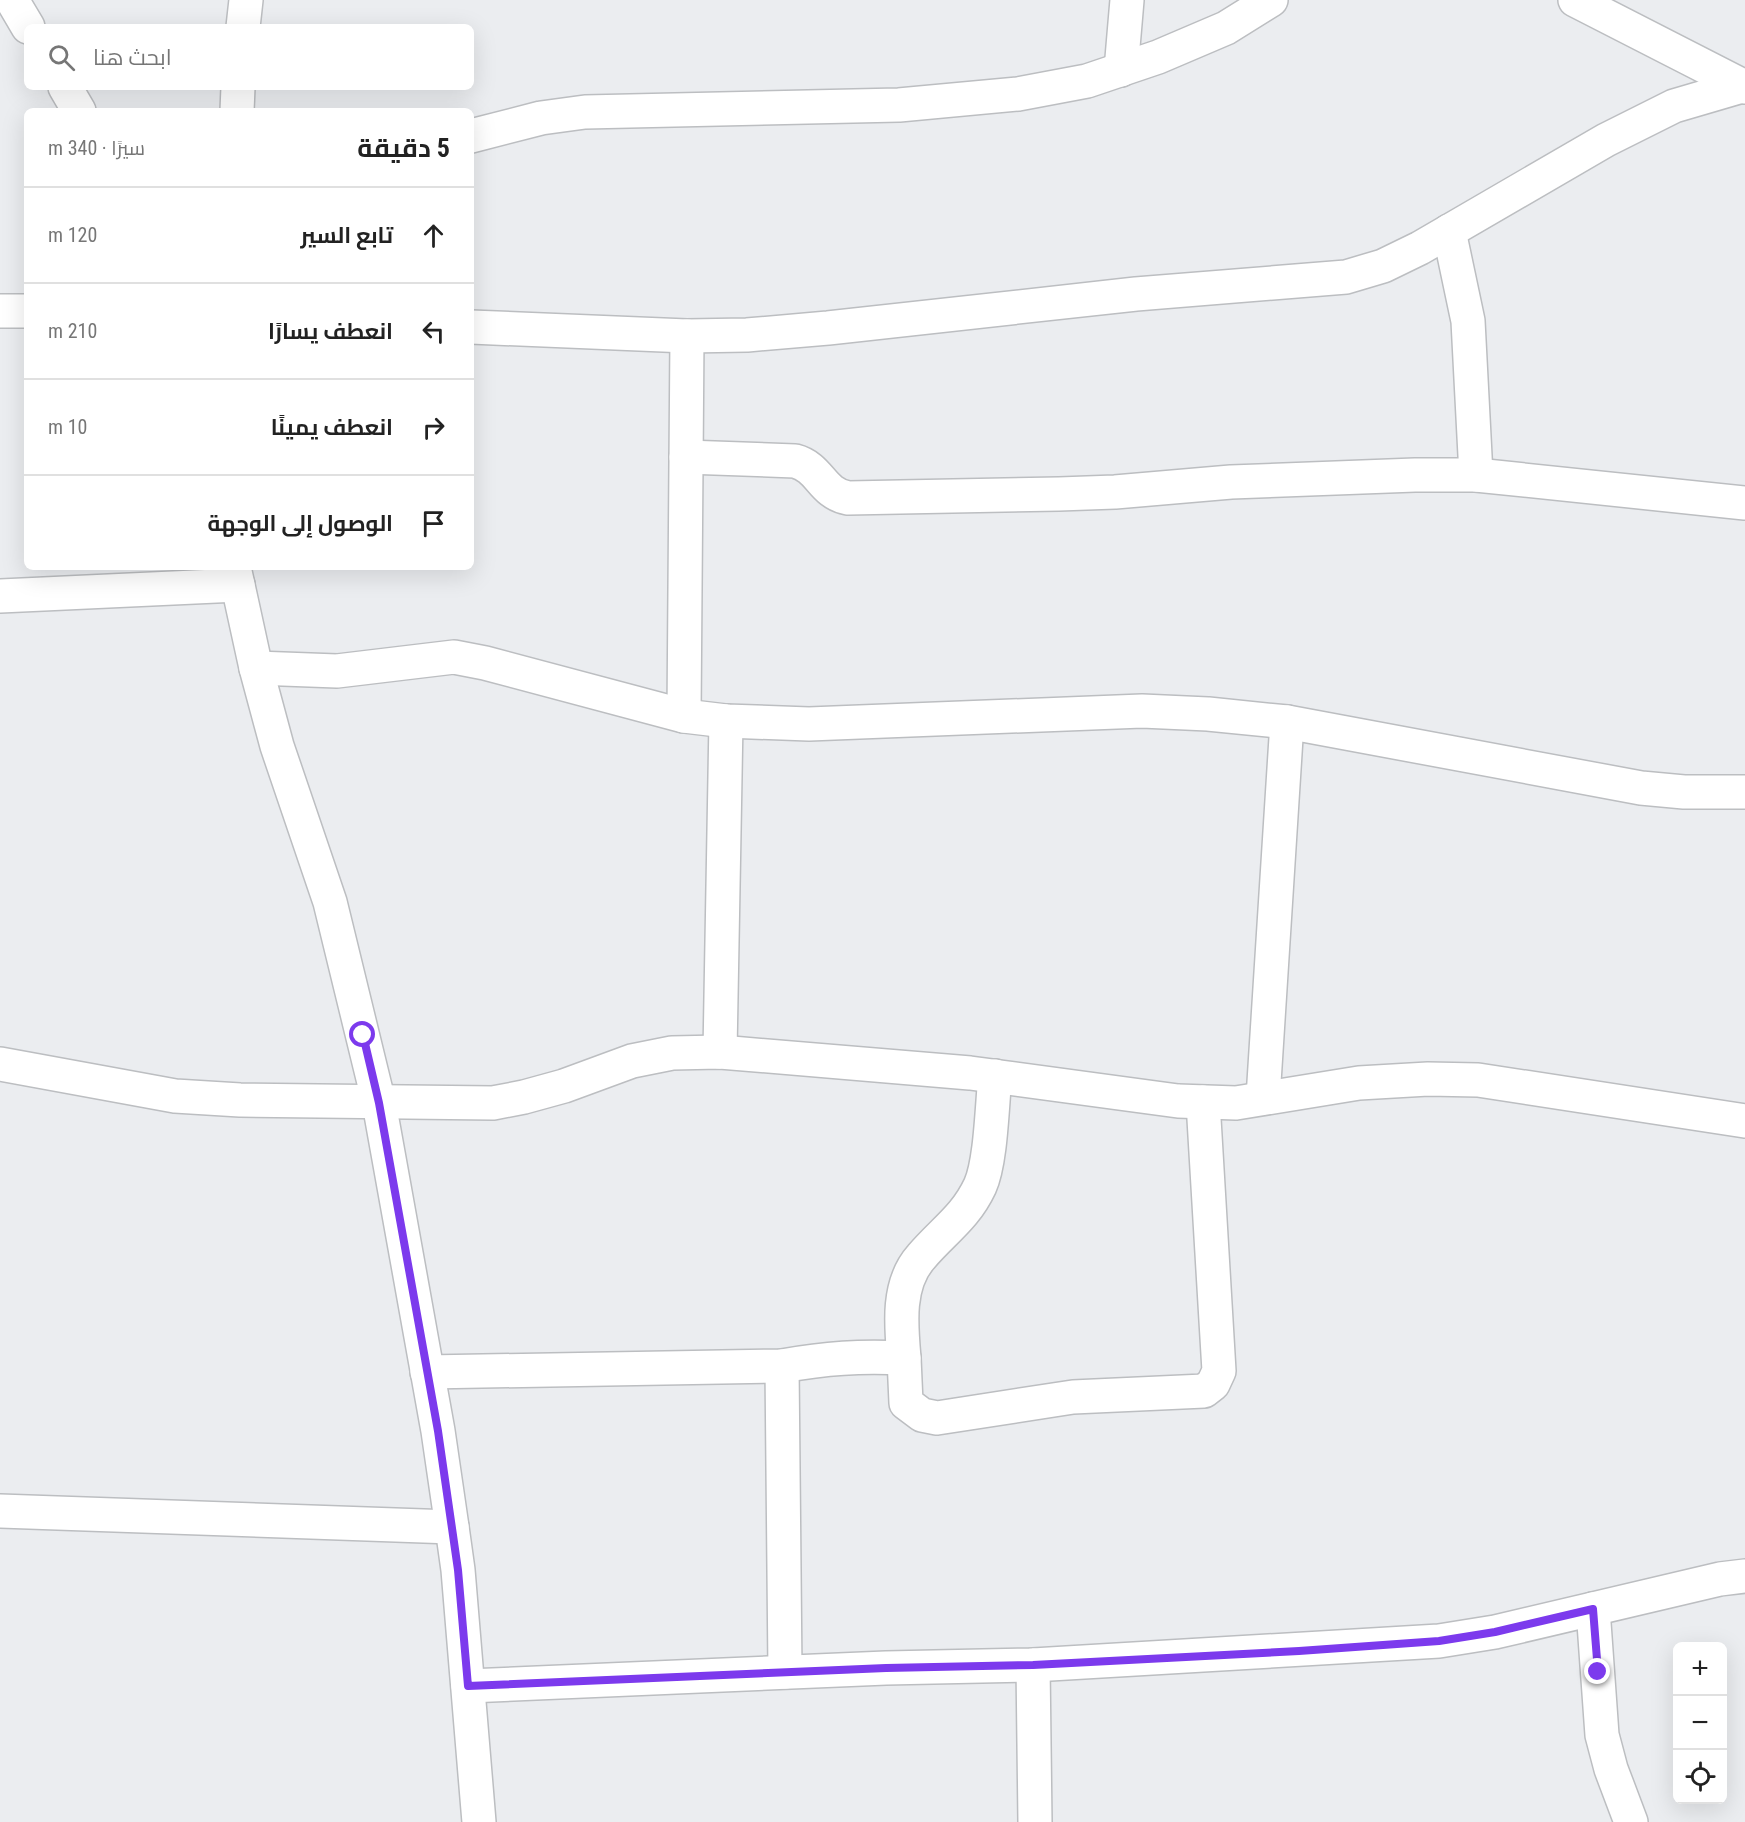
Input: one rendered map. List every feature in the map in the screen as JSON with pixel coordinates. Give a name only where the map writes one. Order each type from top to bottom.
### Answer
[{"type":"street","points":[[12,0],[26,24]]},
{"type":"street","points":[[243,24],[246,0]]},
{"type":"street","points":[[1121,70],[1127,0]]},
{"type":"street","points":[[474,135],[541,118],[585,112],[899,105],[1018,94],[1087,81],[1158,57],[1226,28],[1271,0]]},
{"type":"street","points":[[1575,0],[1743,86]]},
{"type":"street","points":[[474,327],[687,336],[747,335],[1136,294],[1346,277],[1383,266],[1449,231],[1606,140],[1674,106],[1743,86]]},
{"type":"street","points":[[67,90],[77,108]]},
{"type":"street","points":[[237,108],[238,90]]},
{"type":"street","points":[[1449,231],[1468,321],[1476,475]]},
{"type":"street","points":[[0,311],[24,311]]},
{"type":"street","points":[[684,716],[687,336]]},
{"type":"street","points":[[686,458],[795,461],[812,469],[832,493],[848,498],[1115,492],[1231,482],[1476,475],[1745,503]]},
{"type":"street","points":[[0,596],[236,576],[256,668],[277,746],[330,902],[379,1103],[427,1372],[458,1570],[479,1822]]},
{"type":"street","points":[[256,668],[338,671],[454,657],[485,663],[684,716],[726,721],[809,724],[1142,711],[1208,714],[1287,722],[1641,788],[1684,792],[1745,792]]},
{"type":"street","points":[[720,1052],[726,721]]},
{"type":"street","points":[[1263,1098],[1287,722]]},
{"type":"street","points":[[0,1064],[175,1096],[240,1100],[493,1103],[564,1086],[632,1061],[672,1053],[720,1052],[995,1076],[1109,1093],[1203,1102],[1236,1103],[1359,1083],[1428,1079],[1478,1080],[1745,1121]]},
{"type":"street","points":[[995,1076],[987,1158],[981,1184],[964,1214],[920,1258],[908,1279],[900,1320],[906,1403],[922,1415],[937,1418],[1073,1397],[1204,1391],[1213,1383],[1219,1371],[1203,1102]]},
{"type":"street","points":[[427,1372],[782,1366],[859,1356],[904,1359]]},
{"type":"street","points":[[782,1366],[785,1672]]},
{"type":"street","points":[[0,1511],[452,1527]]},
{"type":"street","points":[[468,1686],[886,1668],[1033,1665],[1439,1641],[1495,1632],[1720,1579],[1745,1576]]},
{"type":"street","points":[[1593,1609],[1602,1735],[1611,1768],[1631,1822]]},
{"type":"street","points":[[1033,1665],[1035,1822]]},
{"type":"route","points":[[363,1035],[379,1103],[438,1431],[458,1570],[468,1686],[886,1668],[1033,1665],[1299,1651],[1439,1641],[1495,1632],[1593,1609],[1598,1672]]}]
